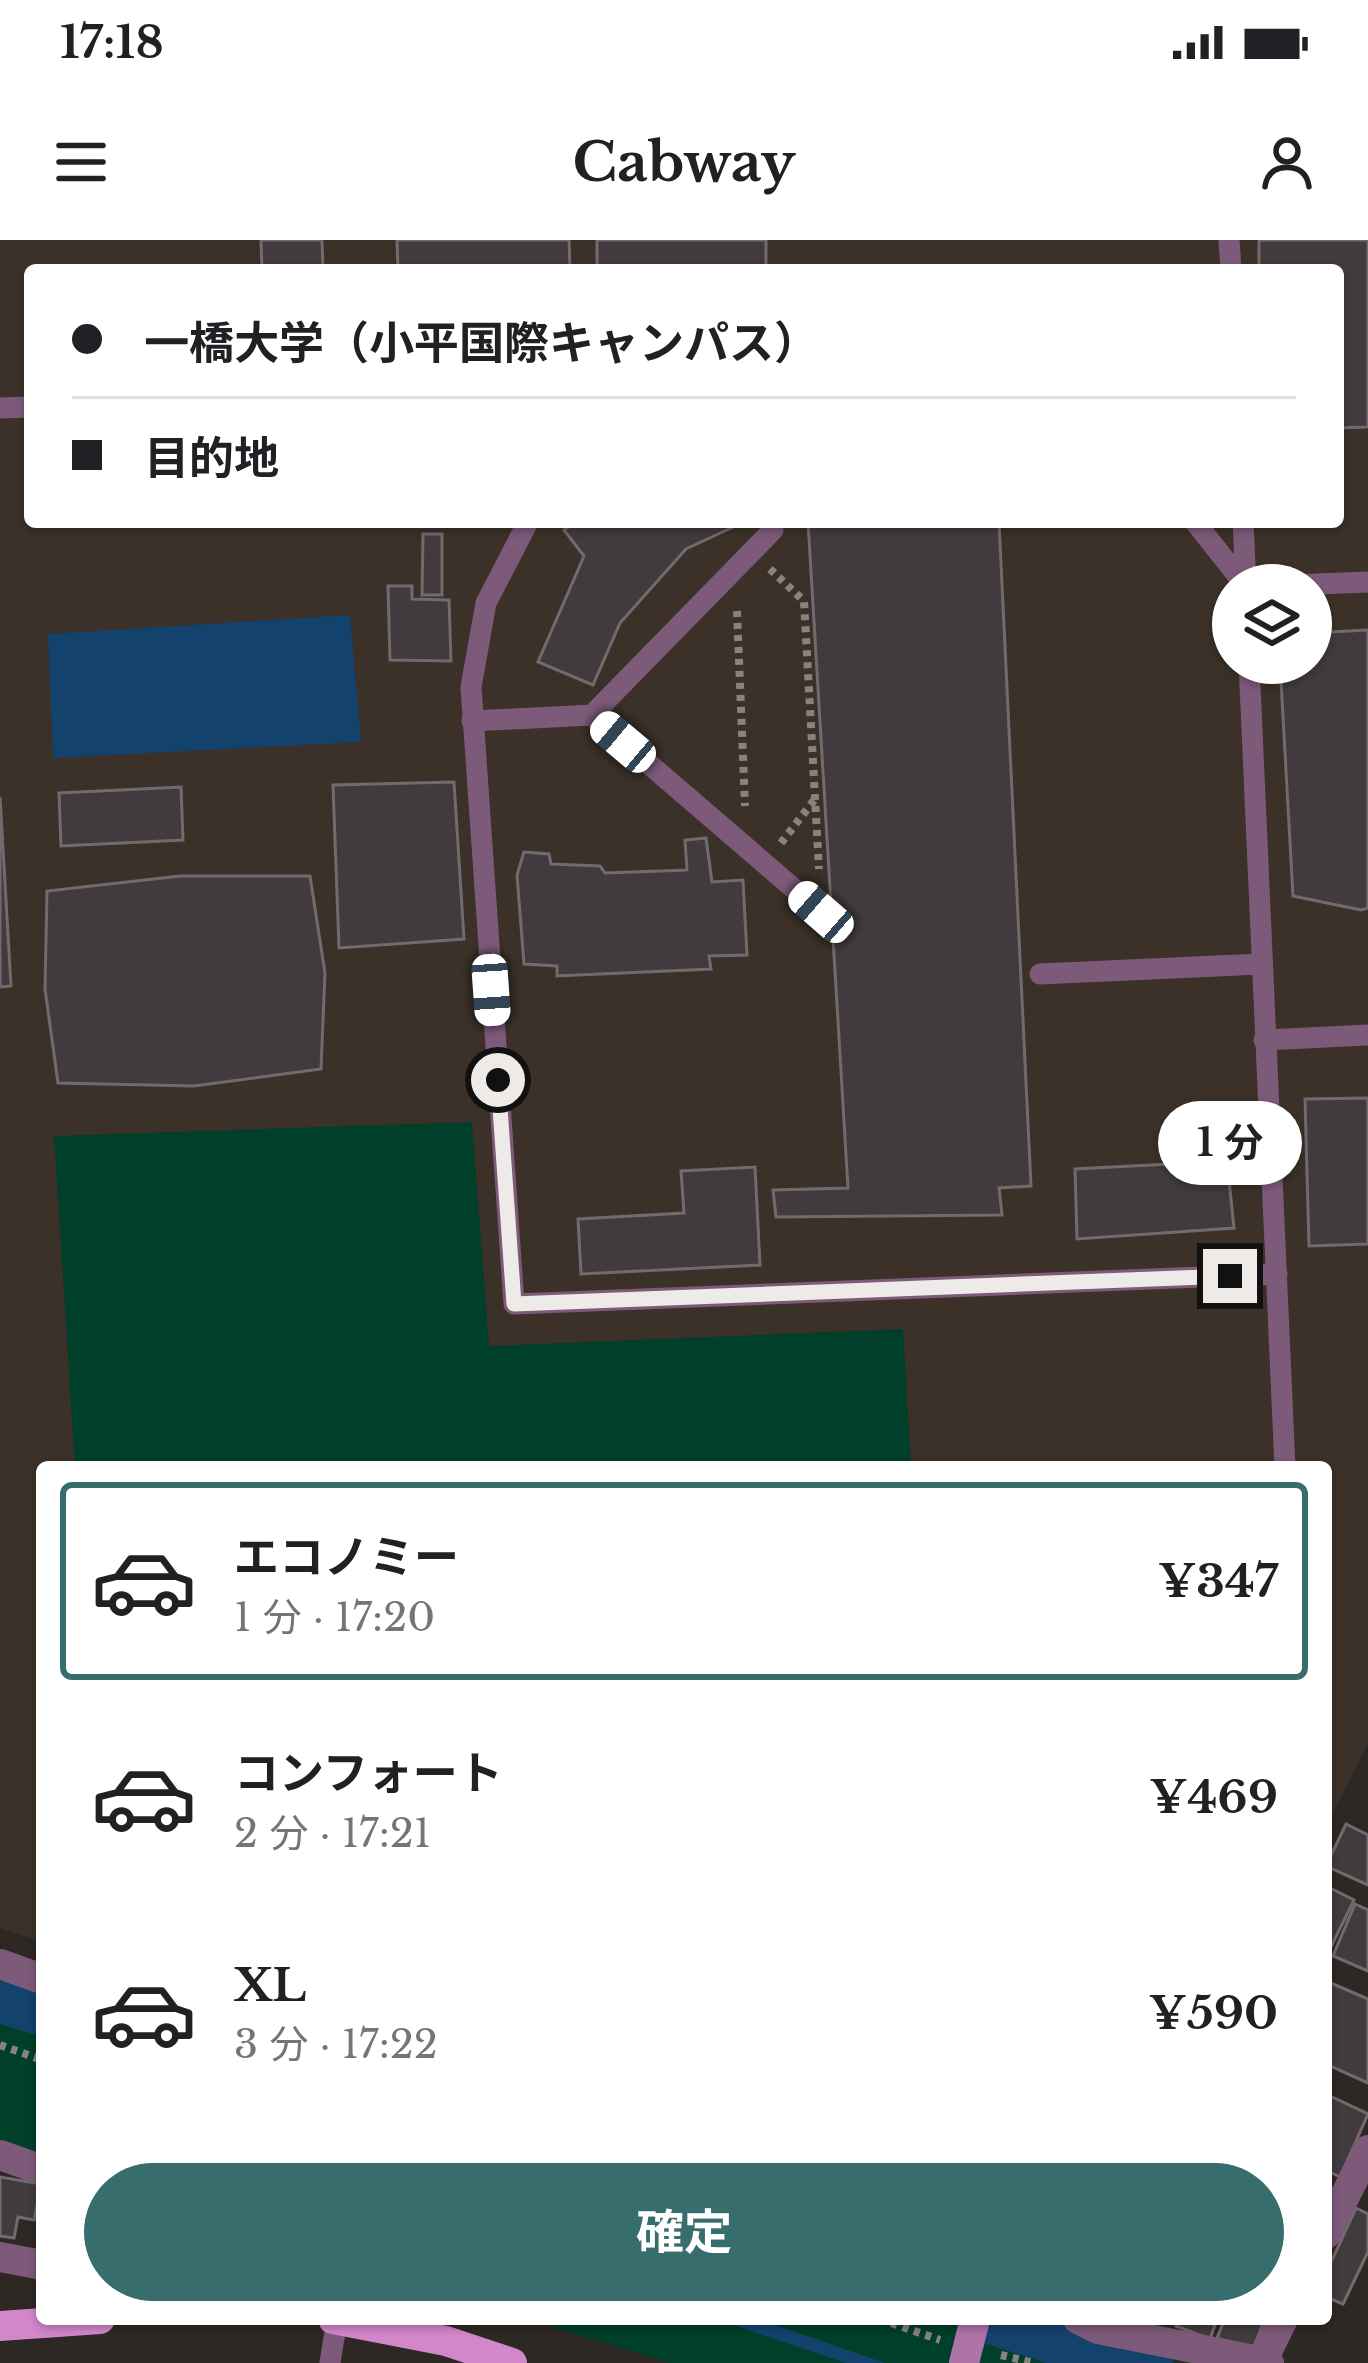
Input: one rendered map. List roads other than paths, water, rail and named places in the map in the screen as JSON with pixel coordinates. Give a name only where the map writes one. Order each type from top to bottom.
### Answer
[{"type":"main road","points":[[0,2326],[36,2323]]},
{"type":"main road","points":[[365,2325],[446,2341],[512,2363]]},
{"type":"street","points":[[0,1964],[36,1976]]},
{"type":"street","points":[[1332,2222],[1368,2150]]},
{"type":"street","points":[[0,2155],[36,2168]]},
{"type":"street","points":[[0,2258],[36,2263]]},
{"type":"street","points":[[974,2325],[978,2358]]},
{"type":"street","points":[[1091,2325],[1265,2363],[1281,2325]]},
{"type":"lane","points":[[525,528],[486,603],[474,659],[472,721],[514,1304],[1277,1274]]},
{"type":"lane","points":[[592,716],[773,528]]},
{"type":"lane","points":[[1200,528],[1229,564]]},
{"type":"lane","points":[[1243,528],[1245,564]]},
{"type":"lane","points":[[1332,583],[1368,582]]},
{"type":"lane","points":[[1250,684],[1285,1461]]},
{"type":"lane","points":[[472,721],[592,716],[821,912]]},
{"type":"lane","points":[[1040,974],[1261,964]]},
{"type":"lane","points":[[1264,1040],[1368,1035]]},
{"type":"lane","points":[[330,2363],[334,2325]]},
{"type":"water","points":[[350,615],[361,742],[53,758],[48,634]]},
{"type":"water","points":[[733,2325],[775,2325],[885,2363],[846,2363]]},
{"type":"waterway","points":[[0,2002],[36,2013]]},
{"type":"waterway","points":[[997,2325],[1077,2351],[1152,2363]]}]
